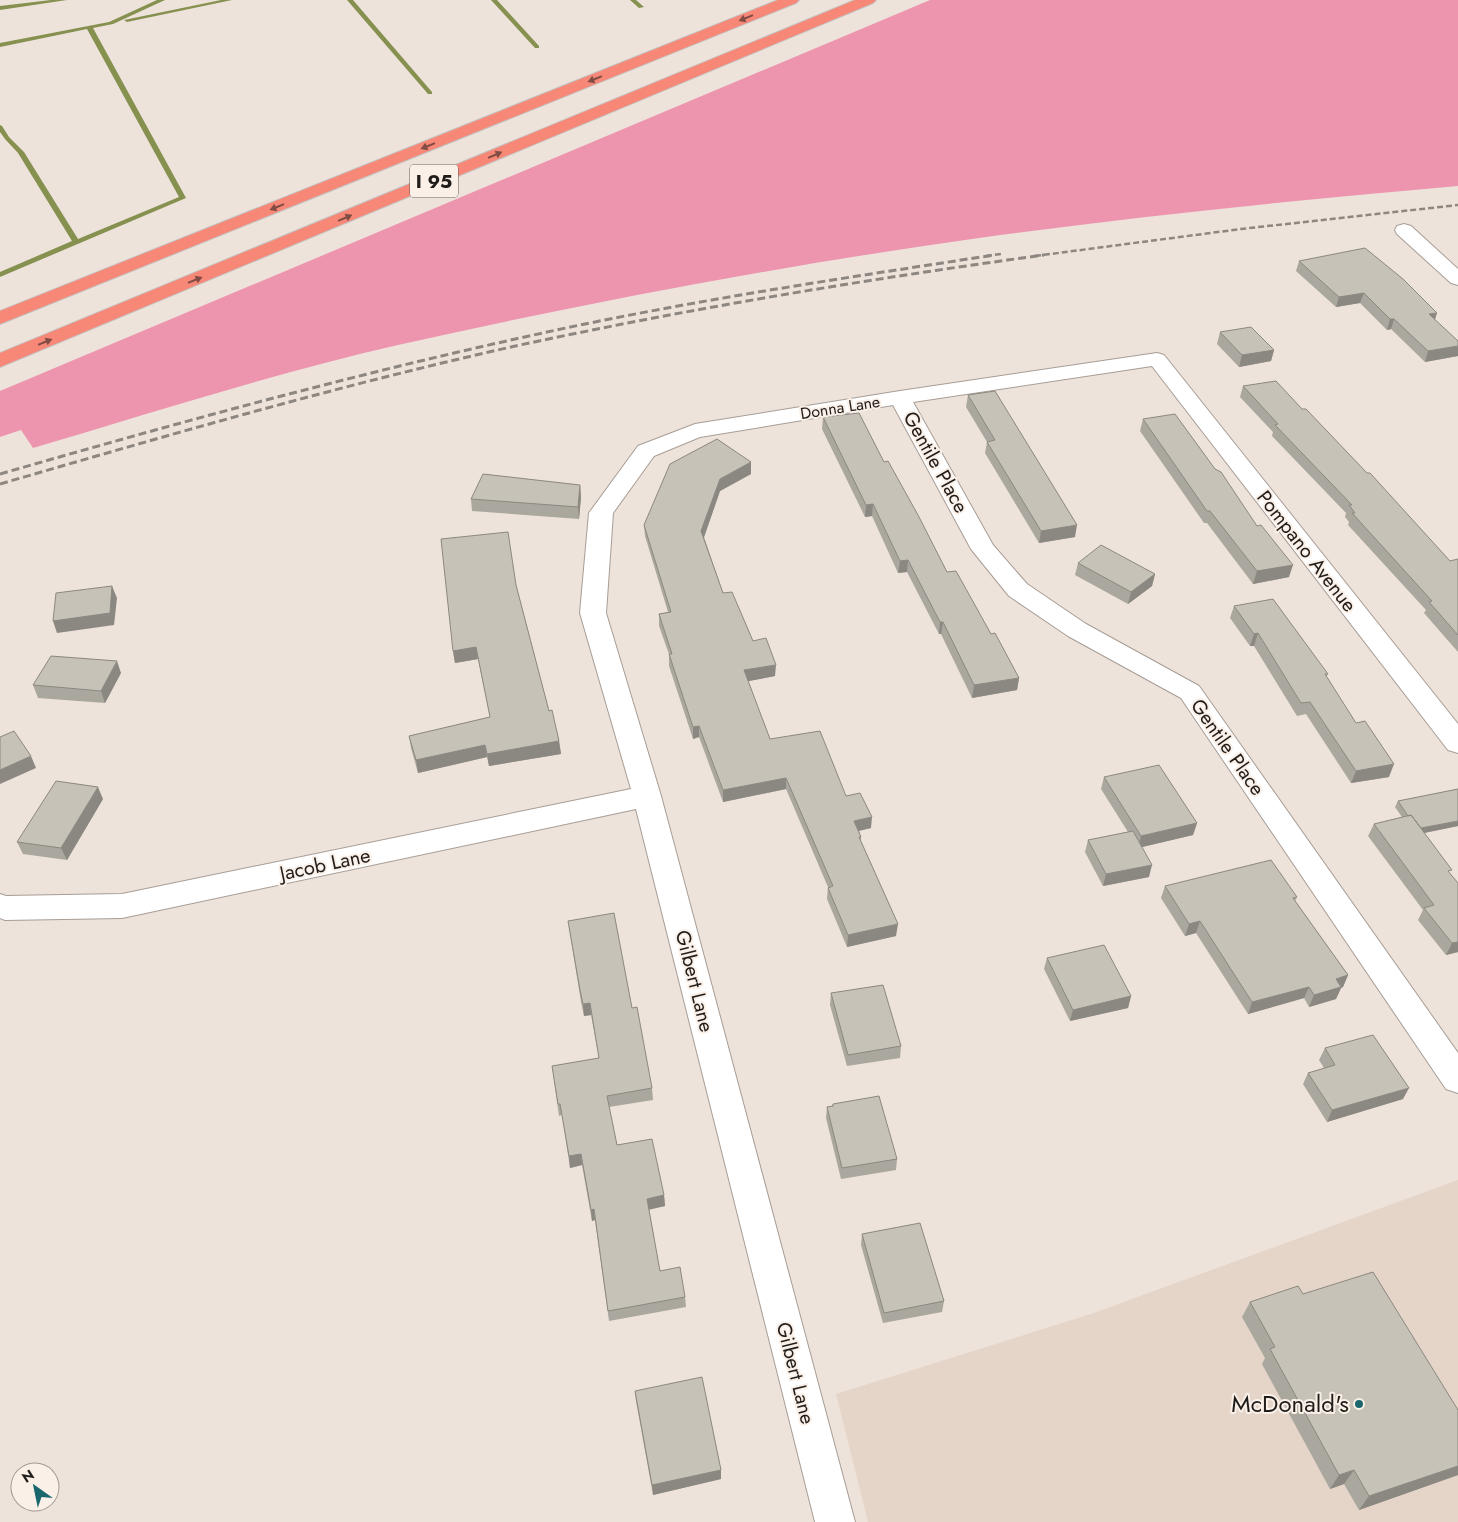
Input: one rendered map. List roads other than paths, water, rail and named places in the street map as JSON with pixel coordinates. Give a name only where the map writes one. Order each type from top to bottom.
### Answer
[{"type":"highway","name":"I 95","points":[[0,318],[791,0]]},
{"type":"highway","name":"I 95","points":[[0,361],[868,0]]},
{"type":"street","points":[[1404,230],[1458,279]]},
{"type":"street","name":"Donna Lane","points":[[646,451],[695,431],[900,397],[1157,359]]},
{"type":"street","name":"Pompano Avenue","points":[[1157,359],[1458,743]]},
{"type":"street","name":"Gentile Place","points":[[900,397],[983,548],[1018,590],[1077,630],[1190,692],[1458,1079]]},
{"type":"street","name":"Gilbert Lane","points":[[646,451],[602,513],[593,614],[647,796],[835,1522]]},
{"type":"street","name":"Jacob Lane","points":[[0,906],[5,908],[122,906],[647,796]]},
{"type":"waterway","points":[[0,8],[64,0]]},
{"type":"waterway","points":[[89,27],[111,23],[162,0]]},
{"type":"waterway","points":[[127,20],[229,0]]},
{"type":"waterway","points":[[350,0],[430,93]]},
{"type":"waterway","points":[[494,0],[537,47]]},
{"type":"waterway","points":[[633,0],[641,7]]},
{"type":"waterway","points":[[0,45],[89,27]]},
{"type":"waterway","points":[[76,242],[183,198],[89,27]]},
{"type":"waterway","points":[[0,127],[7,138],[21,152],[76,242]]},
{"type":"waterway","points":[[0,275],[76,242]]},
{"type":"railway","points":[[1035,256],[1241,229],[1458,205]]},
{"type":"railway","points":[[986,256],[1001,254]]},
{"type":"railway","points":[[0,474],[291,393],[511,340],[687,304],[994,255]]},
{"type":"railway","points":[[0,484],[323,393],[520,345],[781,295],[1044,255]]},
{"type":"place","name":"McDonald's","points":[[1359,1404]]}]
